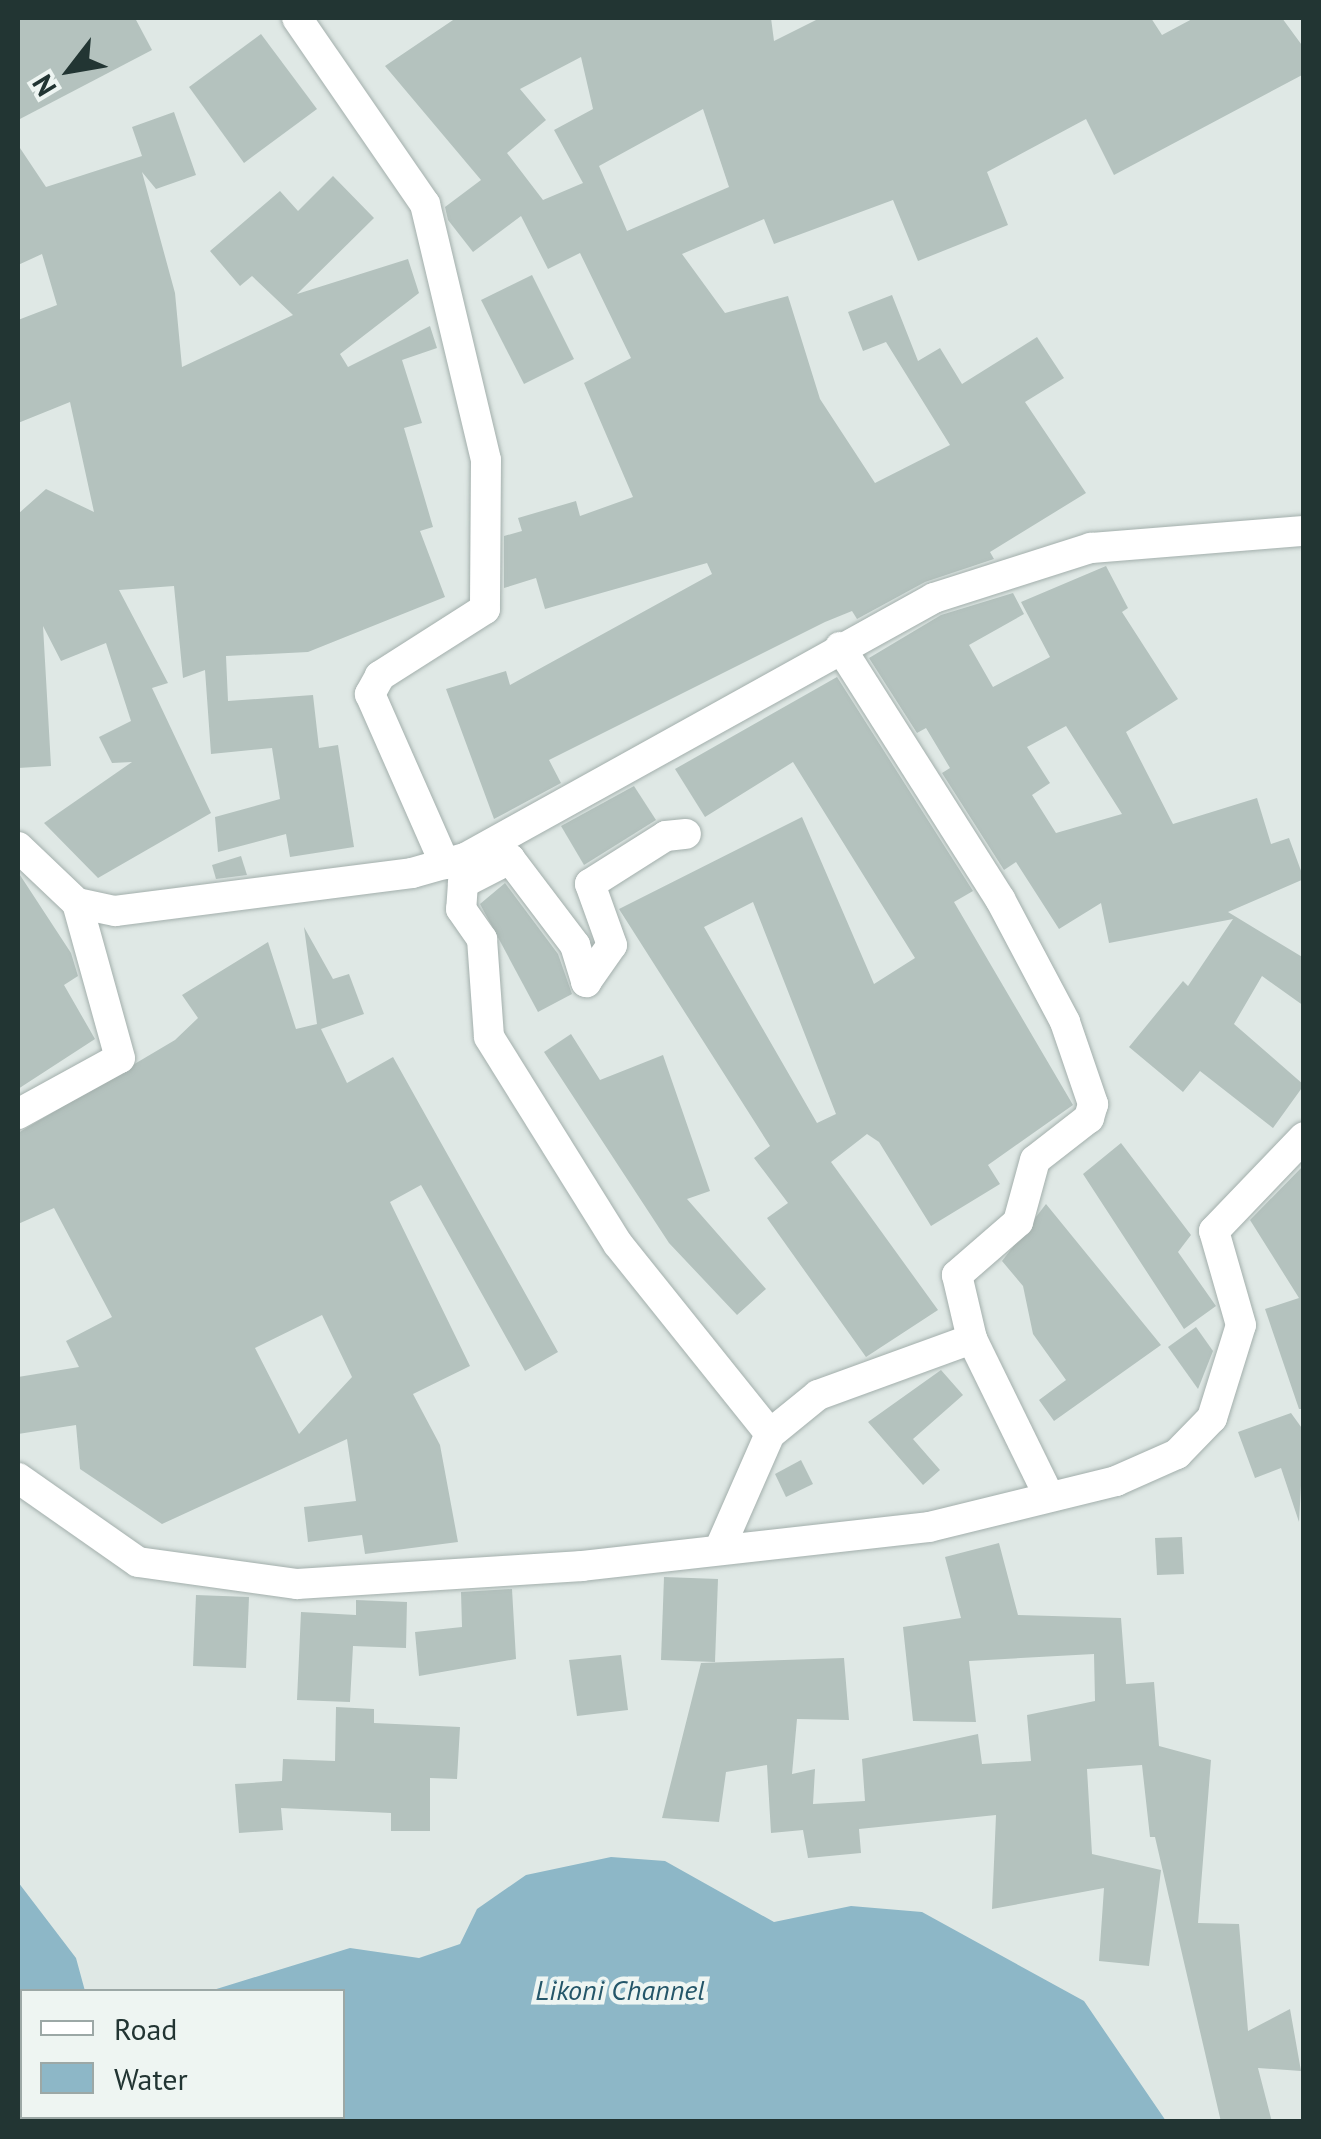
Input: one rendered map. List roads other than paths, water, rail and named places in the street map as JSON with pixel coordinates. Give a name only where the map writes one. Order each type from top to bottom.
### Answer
[{"type":"street","points":[[297,18],[425,204],[439,289],[480,426],[490,499],[479,535],[486,609],[380,676],[370,694],[445,864]]},
{"type":"street","points":[[770,1434],[618,1244],[488,1038],[482,939],[461,908],[463,883],[496,853],[840,647],[934,598],[1062,553],[1304,531]]},
{"type":"street","points":[[840,647],[1000,899],[1064,1022],[1093,1104],[1089,1118],[1035,1160],[1018,1222],[957,1275],[972,1339],[1048,1494]]},
{"type":"street","points":[[496,853],[575,945],[586,982],[612,945],[590,884],[666,836],[686,834]]},
{"type":"street","points":[[18,847],[77,903],[120,1058],[18,1114]]},
{"type":"street","points":[[77,903],[150,910],[496,853]]},
{"type":"street","points":[[18,1478],[138,1562],[297,1584],[719,1550],[929,1527],[1149,1471],[1204,1429],[1241,1326],[1214,1231],[1304,1137]]},
{"type":"street","points":[[719,1550],[770,1434],[818,1395],[972,1339]]},
{"type":"water","name":"Likoni Channel","points":[[611,1857],[665,1861],[774,1922],[851,1906],[922,1912],[1084,2001],[1166,2121],[18,2121],[18,1882],[76,1958],[84,1989],[20,1989],[20,2119],[345,2119],[345,1989],[217,1989],[350,1948],[419,1958],[460,1944],[477,1909],[526,1875]]}]
